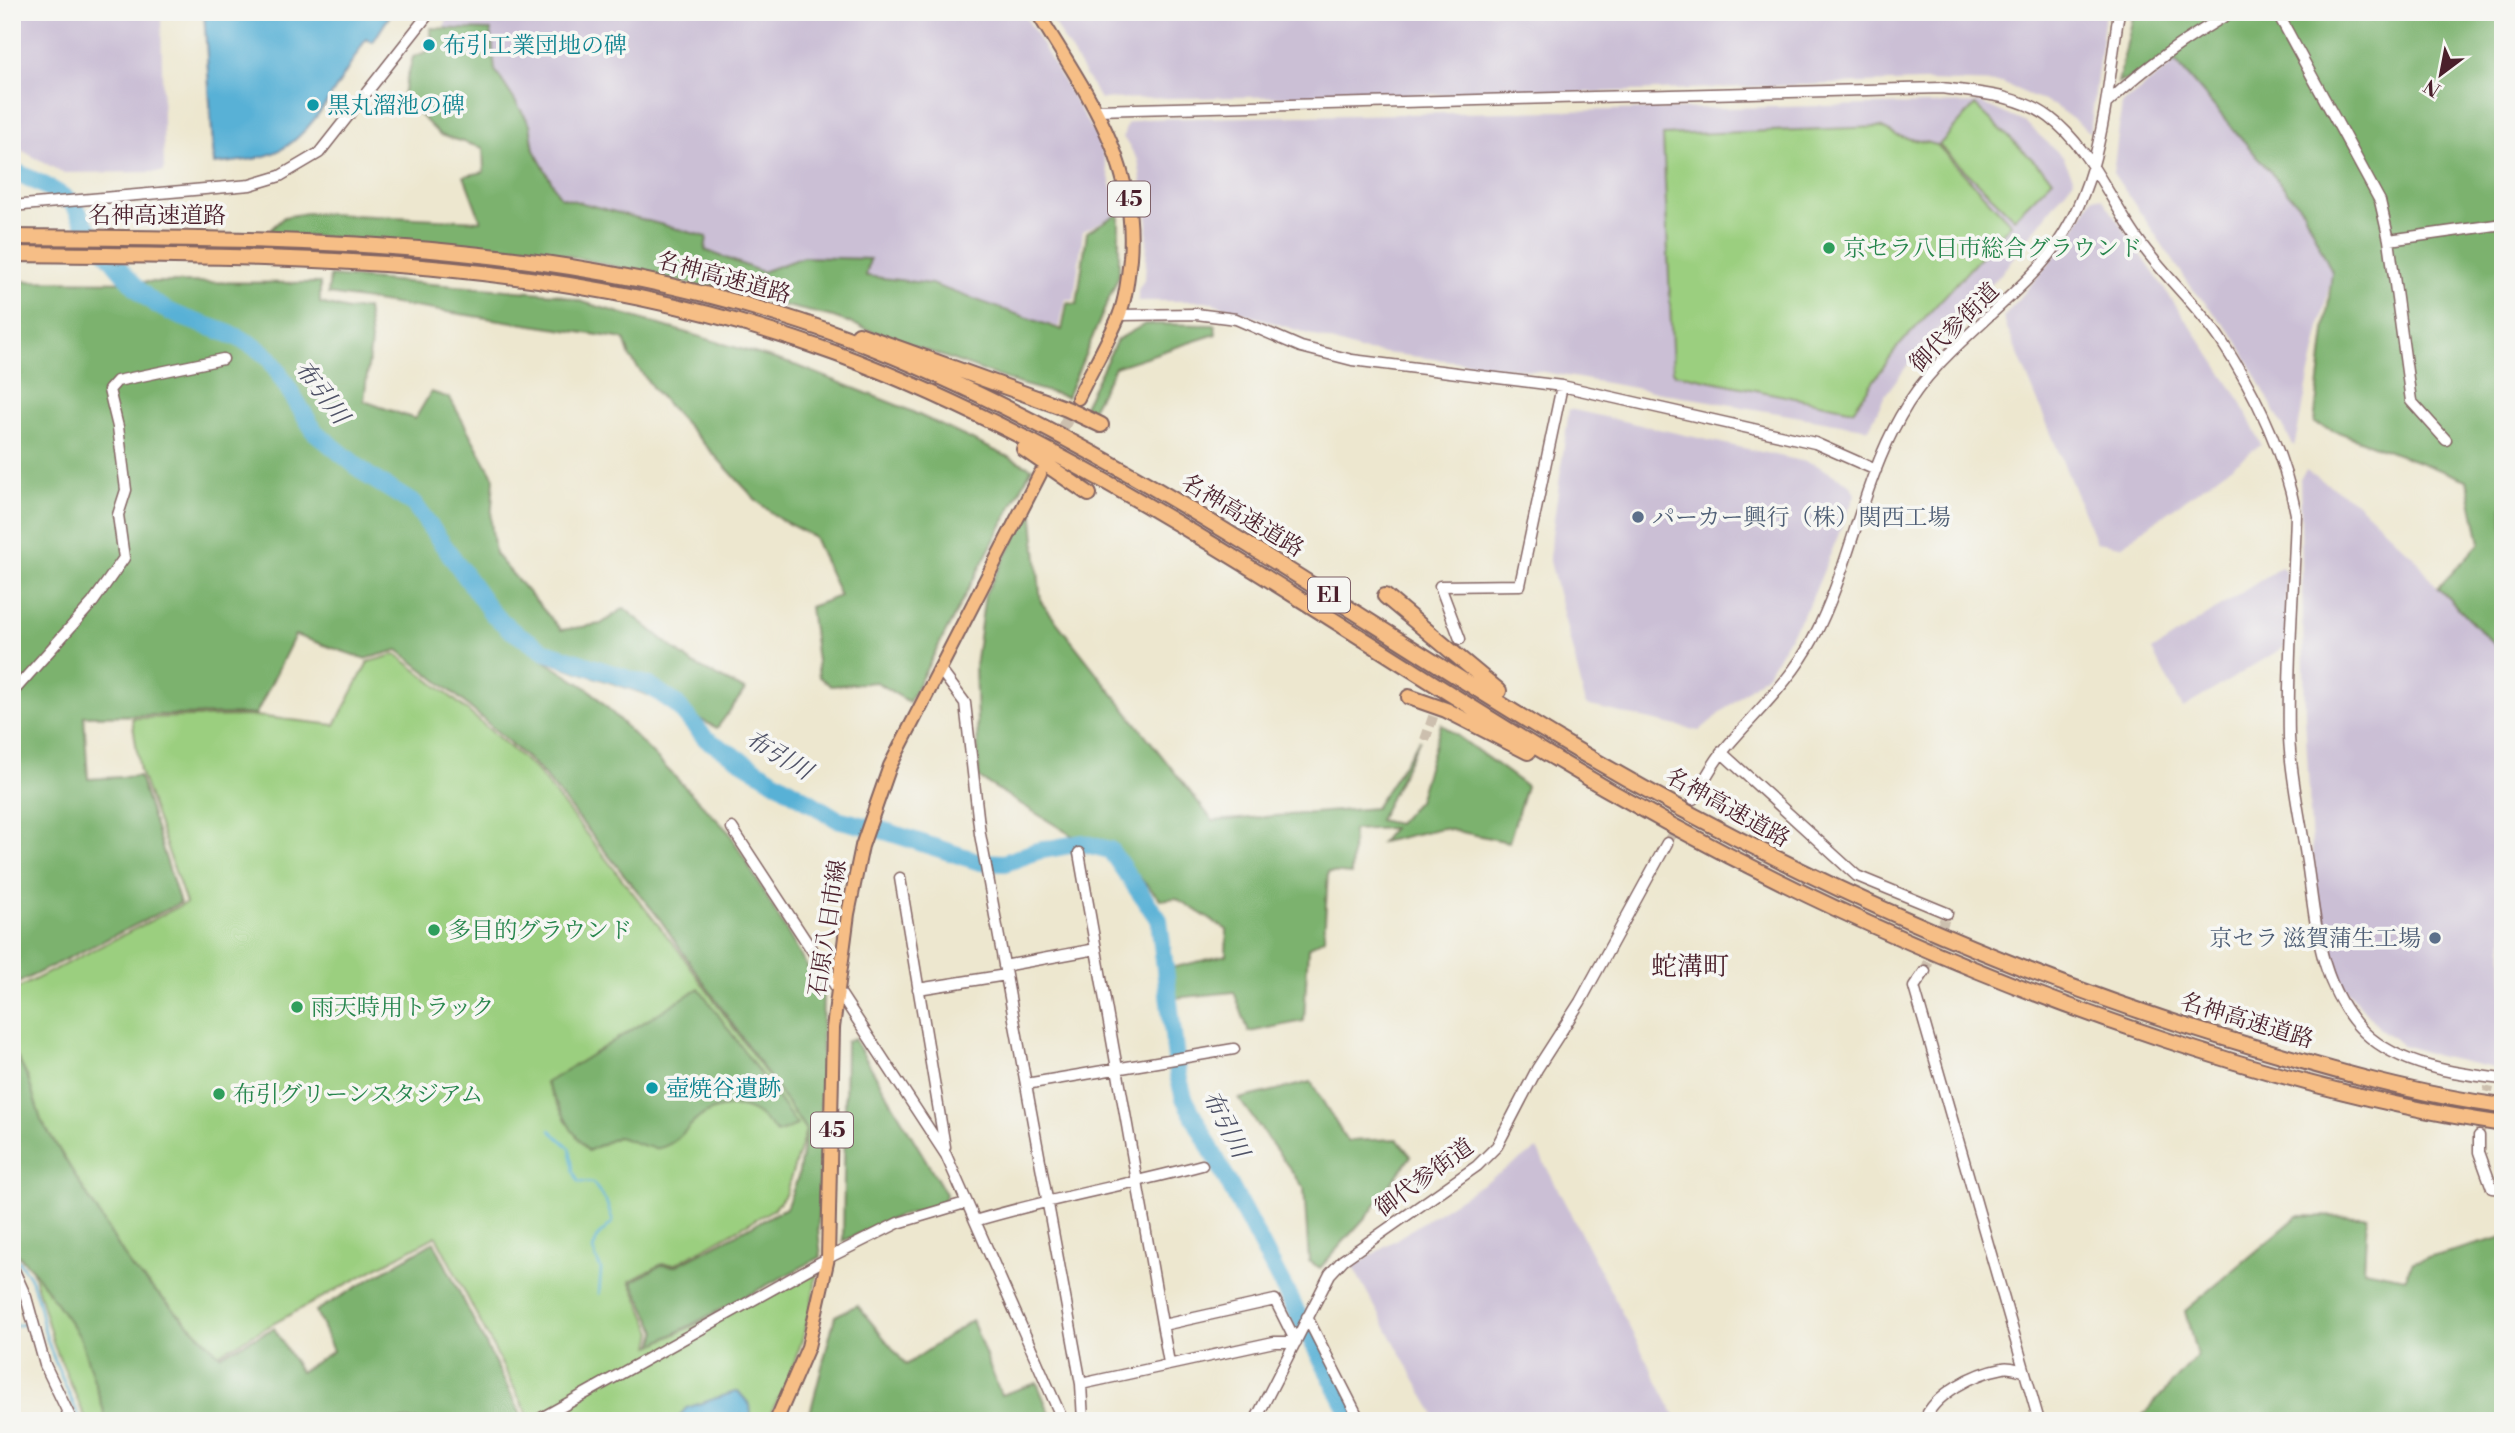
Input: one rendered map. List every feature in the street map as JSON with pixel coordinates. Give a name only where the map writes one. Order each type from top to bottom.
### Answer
[{"type":"highway","name":"名神高速道路","points":[[12,237],[276,239],[448,249],[564,264],[678,286],[849,339],[1027,417],[1094,453],[1282,565],[1565,743],[1811,878],[2012,965],[2114,1003],[2304,1062],[2404,1087],[2503,1106]]},
{"type":"highway","name":"名神高速道路","points":[[12,254],[277,257],[447,267],[609,290],[725,317],[790,338],[911,385],[998,425],[1085,470],[1263,574],[1540,750],[1657,817],[1803,893],[1913,944],[2108,1021],[2300,1081],[2389,1103],[2503,1124]]},
{"type":"highway","points":[[678,286],[792,314],[880,341],[1067,409],[1101,425]]},
{"type":"highway","points":[[998,425],[1016,444],[1089,494]]},
{"type":"highway","points":[[1385,596],[1494,688],[1551,727],[1565,743]]},
{"type":"highway","points":[[1409,697],[1446,710],[1657,817]]},
{"type":"main road","name":"45","points":[[1037,12],[1096,110],[1121,165],[1132,228],[1128,281],[1119,315],[1078,398]]},
{"type":"main road","name":"石原八日市線","points":[[776,1421],[807,1347],[828,1258],[833,1028],[848,914],[866,834],[890,766],[1040,474]]},
{"type":"street","points":[[12,206],[250,186],[280,176],[319,153],[430,12]]},
{"type":"street","name":"御代参街道","points":[[1693,799],[1721,752],[1798,666],[1810,646],[1827,607],[1876,470],[1900,416],[1930,373],[2041,265],[2071,221],[2094,172],[2119,12]]},
{"type":"street","points":[[2106,104],[2147,66],[2176,44],[2232,12]]},
{"type":"street","points":[[2277,12],[2379,201],[2389,240],[2411,401],[2446,440]]},
{"type":"street","points":[[1096,110],[1942,88],[1996,95],[2048,116],[2076,141],[2142,245],[2219,338],[2263,413],[2288,479],[2296,514],[2289,739],[2319,946],[2331,982],[2344,1007],[2365,1033],[2392,1050],[2422,1065],[2489,1082],[2503,1079]]},
{"type":"street","points":[[2389,240],[2503,224]]},
{"type":"street","points":[[1119,315],[1196,314],[1236,319],[1301,347],[1352,360],[1562,386],[1815,443],[1876,470]]},
{"type":"street","points":[[12,693],[93,602],[124,558],[118,515],[126,490],[118,426],[109,390],[117,381],[223,359]]},
{"type":"street","points":[[1460,639],[1440,586],[1520,585],[1562,386]]},
{"type":"street","points":[[939,668],[965,703],[984,856],[1015,1039],[1026,1084],[1081,1384],[1083,1421]]},
{"type":"street","points":[[1721,752],[1857,876],[1947,913]]},
{"type":"street","points":[[733,828],[947,1155]]},
{"type":"street","name":"御代参街道","points":[[1255,1421],[1330,1274],[1343,1260],[1477,1166],[1497,1146],[1537,1069],[1580,1002],[1667,843]]},
{"type":"street","points":[[1079,853],[1169,1363]]},
{"type":"street","points":[[900,878],[947,1155],[965,1203],[978,1220],[1063,1421]]},
{"type":"street","points":[[918,989],[1096,949]]},
{"type":"street","points":[[1925,971],[1914,987],[2039,1421]]},
{"type":"street","points":[[1026,1084],[1234,1049]]},
{"type":"street","points":[[2479,1136],[2479,1153],[2492,1188],[2503,1189]]},
{"type":"street","points":[[978,1220],[1046,1199],[1137,1183],[1202,1165]]},
{"type":"street","points":[[536,1421],[828,1258],[898,1223],[965,1203]]},
{"type":"street","points":[[12,1266],[26,1297],[45,1365],[72,1421]]},
{"type":"street","points":[[1081,1384],[1169,1363],[1297,1338],[1275,1300],[1163,1325]]},
{"type":"street","points":[[1306,1320],[1360,1421]]},
{"type":"street","points":[[1924,1421],[1938,1397],[1955,1387],[2005,1367],[2024,1371]]},
{"type":"shaded area","points":[[12,12],[161,12],[164,172],[63,173],[12,145]]},
{"type":"shaded area","points":[[452,12],[1023,12],[1100,144],[1119,213],[1083,231],[1074,300],[1066,299],[1059,327],[1041,322],[1033,360],[552,233],[448,78],[444,26]]},
{"type":"shaded area","points":[[1047,12],[2105,14],[2090,132],[2055,106],[2002,83],[1924,81],[1601,92],[1100,99]]},
{"type":"shaded area","points":[[2176,62],[2303,210],[2332,272],[2294,447],[2235,337],[2192,288],[2113,173],[2122,104]]},
{"type":"shaded area","points":[[1981,103],[2026,123],[2063,157],[2074,179],[2000,275],[1928,338],[1885,395],[1869,429],[1538,371],[1359,350],[1206,301],[1138,301],[1138,290],[1145,278],[1148,223],[1138,160],[1123,137],[1127,124],[1142,119]]},
{"type":"shaded area","points":[[2093,197],[2102,198],[2213,359],[2241,402],[2261,445],[2121,546],[2096,542],[2003,318],[2065,244]]},
{"type":"shaded area","points":[[1569,409],[1815,464],[1851,485],[1855,495],[1811,601],[1768,673],[1699,731],[1586,705],[1549,557]]},
{"type":"shaded area","points":[[2306,470],[2356,502],[2415,558],[2438,588],[2503,653],[2503,1070],[2437,1056],[2403,1045],[2379,1028],[2339,981],[2325,948],[2312,848],[2305,717],[2300,478]]},
{"type":"shaded area","points":[[2281,567],[2285,570],[2288,645],[2183,708],[2152,651]]},
{"type":"shaded area","points":[[1537,1149],[1678,1421],[1438,1421],[1353,1267]]},
{"type":"green space","points":[[2134,12],[2503,12],[2503,653],[2438,588],[2480,543],[2467,480],[2314,423],[2332,272],[2303,210],[2176,62],[2118,83]]},
{"type":"green space","points":[[430,28],[491,30],[495,70],[530,124],[534,150],[560,197],[707,237],[705,250],[762,272],[803,257],[870,259],[866,276],[931,284],[1062,330],[1067,303],[1077,304],[1087,232],[1119,213],[1119,275],[1067,397],[1020,384],[833,317],[543,250],[271,234],[271,229],[284,217],[307,213],[481,221],[464,176],[484,172],[483,148],[440,135],[402,97],[413,57],[434,49]]},
{"type":"green space","points":[[1975,105],[2053,179],[2014,218],[1939,145]]},
{"type":"green space","name":"京セラ八日市総合グラウンド","points":[[1880,127],[1898,136],[1937,145],[2011,224],[1897,348],[1853,410],[1673,373],[1663,135]]},
{"type":"green space","points":[[330,276],[556,294],[798,366],[904,408],[1032,468],[909,702],[876,682],[831,686],[819,677],[810,607],[840,596],[814,537],[779,519],[756,500],[656,392],[630,357],[624,339],[328,294]]},
{"type":"green space","points":[[12,281],[320,283],[320,303],[348,310],[367,308],[371,341],[364,401],[415,419],[431,392],[450,398],[494,478],[491,521],[495,554],[561,630],[601,624],[624,608],[693,664],[745,690],[717,728],[657,698],[543,660],[590,690],[729,832],[823,994],[818,1229],[821,1257],[653,1345],[657,1331],[632,1282],[661,1265],[675,1266],[786,1208],[798,1177],[806,1130],[659,918],[538,768],[458,697],[398,650],[365,659],[295,635],[256,714],[84,716],[88,779],[139,776],[180,903],[12,986]]},
{"type":"green space","points":[[1145,324],[1215,325],[1216,334],[1115,367],[1091,411],[1084,406],[1117,340]]},
{"type":"green space","points":[[1032,508],[1041,602],[1213,821],[1375,808],[1420,739],[1379,820],[1397,824],[1418,801],[1441,724],[1526,786],[1509,842],[1442,828],[1381,842],[1393,828],[1353,830],[1351,874],[1328,872],[1324,938],[1308,948],[1304,1021],[1249,1032],[1234,992],[1175,998],[1171,968],[1226,955],[1227,930],[1176,898],[1161,900],[1103,840],[1073,836],[979,778],[975,666],[985,594]]},
{"type":"green space","points":[[396,654],[455,700],[535,769],[679,951],[806,1130],[785,1195],[774,1209],[675,1264],[662,1264],[630,1281],[653,1332],[650,1346],[817,1268],[811,1308],[800,1347],[785,1385],[766,1421],[531,1421],[436,1236],[221,1352],[119,1421],[88,1421],[84,1415],[54,1345],[32,1269],[12,1249],[12,991],[186,903],[140,771],[132,718],[255,716],[335,725],[368,662]]},
{"type":"green space","points":[[699,988],[797,1125],[777,1133],[755,1112],[742,1107],[727,1107],[704,1114],[676,1140],[659,1148],[617,1137],[588,1151],[571,1129],[546,1083]]},
{"type":"green space","points":[[854,1039],[946,1194],[944,1205],[898,1216],[843,1241],[846,1042]]},
{"type":"green space","points":[[12,1047],[28,1078],[41,1120],[132,1268],[220,1355],[274,1328],[300,1372],[333,1351],[316,1311],[434,1242],[524,1420],[107,1421],[80,1337],[32,1269],[12,1249]]},
{"type":"green space","points":[[1311,1082],[1347,1141],[1397,1139],[1411,1156],[1371,1211],[1320,1268],[1309,1261],[1304,1188],[1239,1099]]},
{"type":"green space","points":[[2298,1216],[2367,1217],[2364,1270],[2404,1278],[2413,1262],[2503,1237],[2503,1335],[2498,1351],[2503,1359],[2503,1421],[2148,1421],[2143,1415],[2197,1356],[2185,1311]]},
{"type":"green space","points":[[857,1305],[906,1365],[972,1320],[1001,1395],[1037,1383],[1053,1421],[808,1421],[835,1316]]},
{"type":"water","points":[[204,12],[392,12],[373,42],[366,39],[329,99],[295,140],[266,156],[214,164]]},
{"type":"water","points":[[738,1391],[750,1405],[751,1413],[746,1421],[676,1421],[686,1408]]},
{"type":"waterway","name":"布引川","points":[[12,170],[52,189],[73,204],[109,255],[150,300],[180,316],[242,340],[270,359],[315,432],[370,477],[414,504],[492,613],[511,630],[546,652],[650,686],[676,704],[706,739],[837,819],[885,831],[980,862],[1005,863],[1037,851],[1082,843],[1110,850],[1159,920],[1178,1075],[1184,1098],[1354,1421]]},
{"type":"waterway","points":[[550,1130],[570,1148],[573,1171],[579,1182],[593,1183],[606,1201],[613,1222],[598,1236],[593,1250],[601,1270],[599,1294]]},
{"type":"waterway","points":[[12,1255],[22,1265],[34,1287],[49,1345],[81,1421]]},
{"type":"waterway","points":[[12,1326],[26,1324]]},
{"type":"tunnel","points":[[1046,461],[1078,398]]},
{"type":"tunnel","points":[[1425,740],[1460,639]]},
{"type":"tunnel","points":[[1667,843],[1693,799]]},
{"type":"tunnel","points":[[1925,971],[1947,913]]},
{"type":"tunnel","points":[[2479,1136],[2489,1087]]},
{"type":"place","name":"布引工業団地の碑","points":[[429,45]]},
{"type":"place","name":"黒丸溜池の碑","points":[[313,105]]},
{"type":"place","name":"京セラ八日市総合グラウンド","points":[[1829,248]]},
{"type":"place","name":"パーカー興行（株）関西工場","points":[[1638,517]]},
{"type":"place","name":"多目的グラウンド","points":[[434,930]]},
{"type":"place","name":"京セラ 滋賀蒲生工場","points":[[2435,938]]},
{"type":"place","name":"雨天時用トラック","points":[[297,1007]]},
{"type":"place","name":"壺焼谷遺跡","points":[[652,1088]]},
{"type":"place","name":"布引グリーンスタジアム","points":[[219,1094]]},
{"type":"district","name":"蛇溝町","points":[[1690,966]]}]
